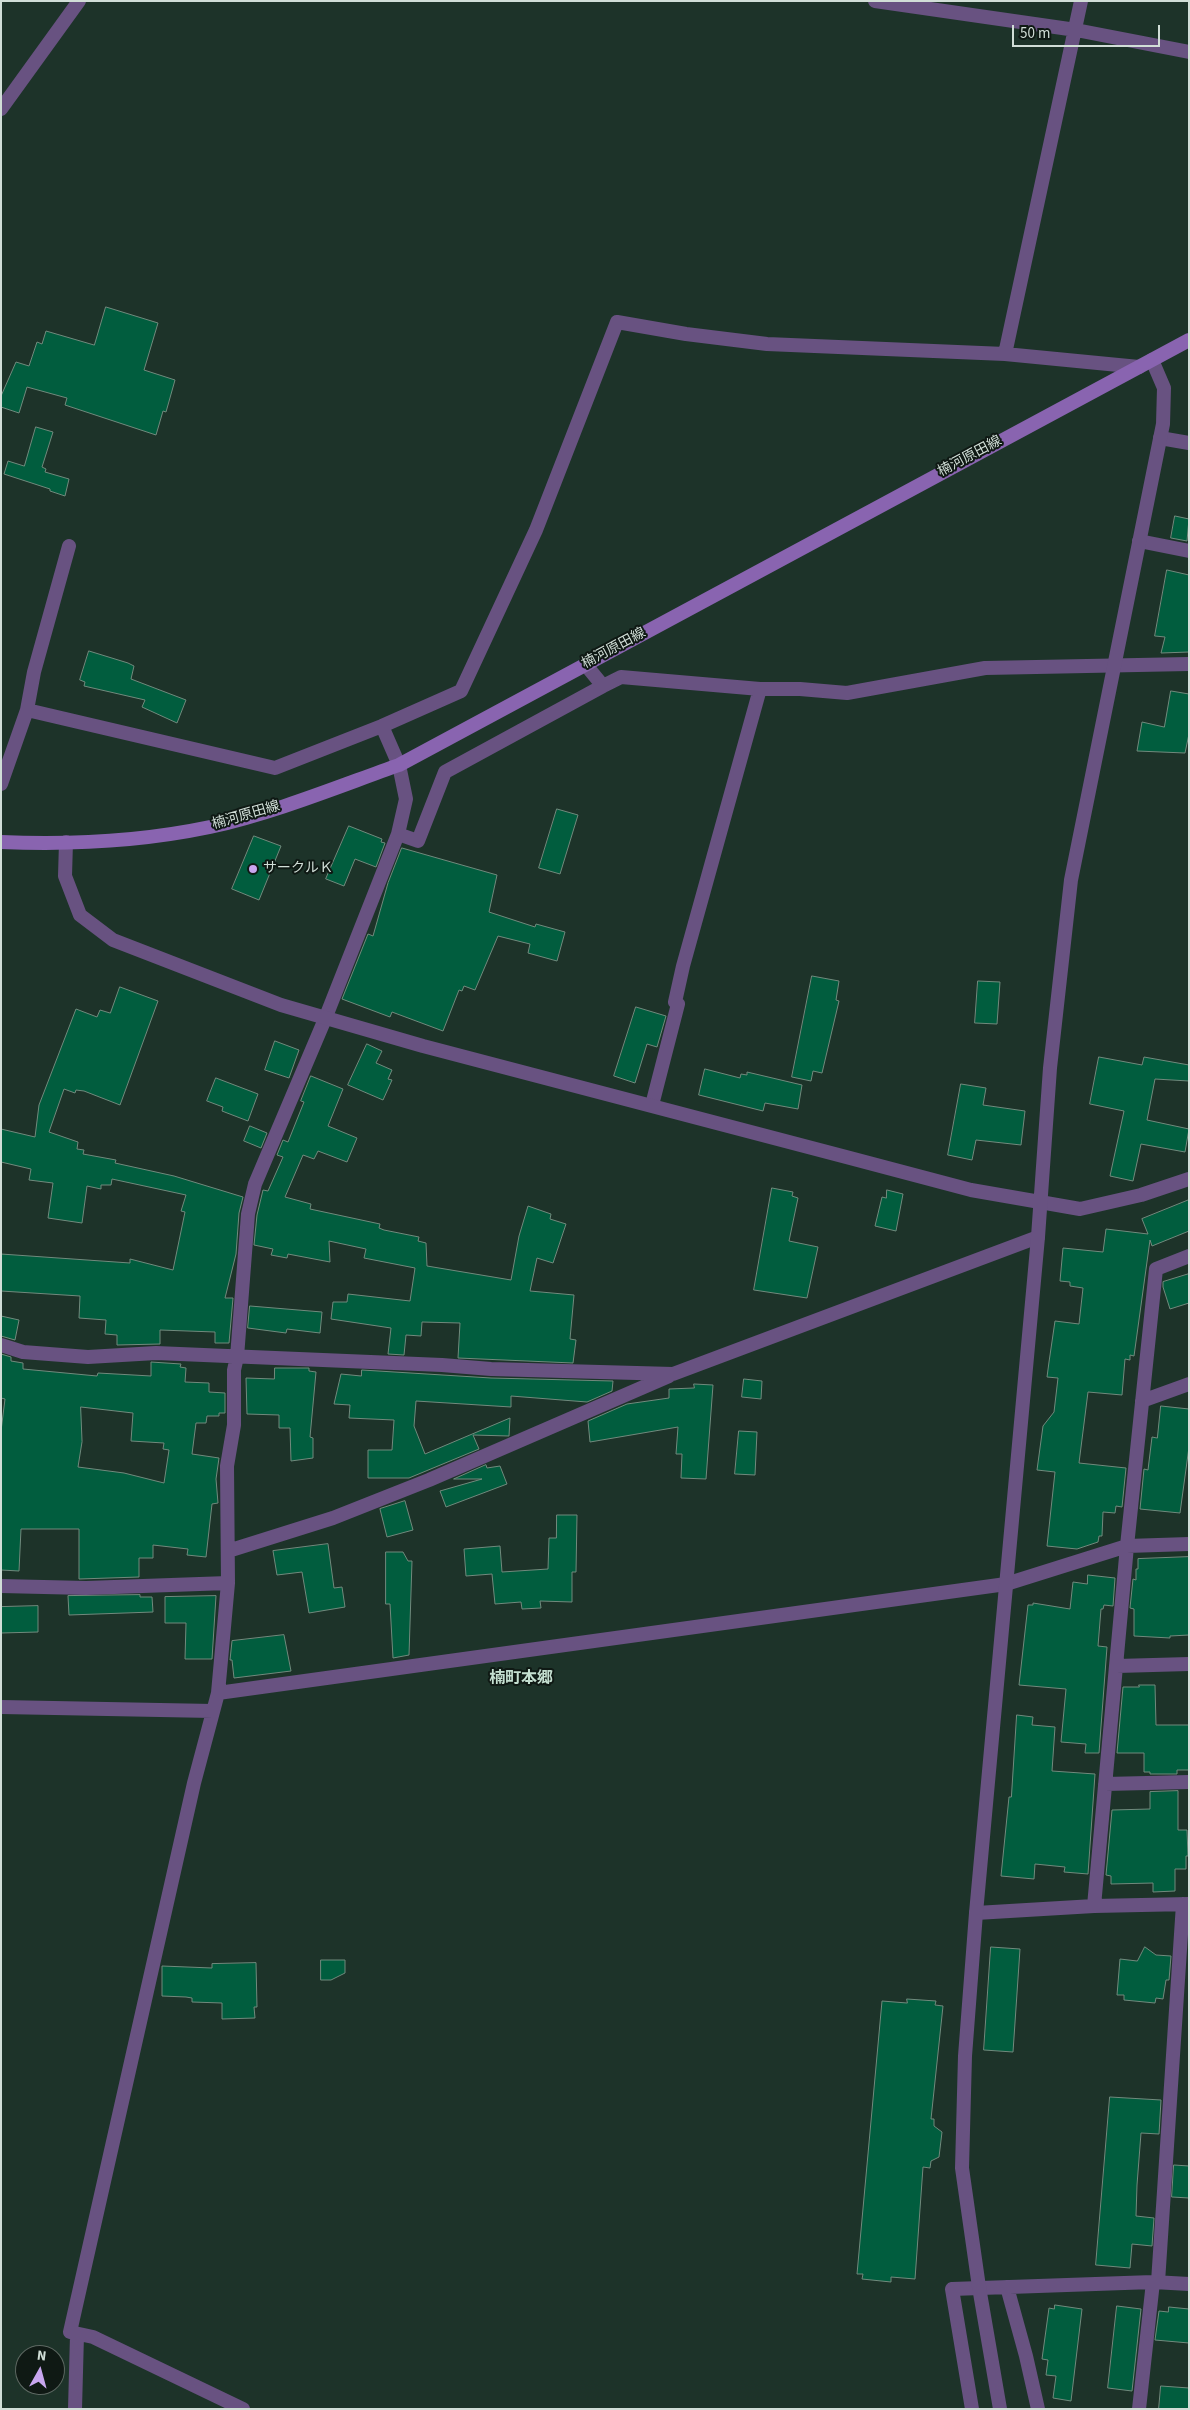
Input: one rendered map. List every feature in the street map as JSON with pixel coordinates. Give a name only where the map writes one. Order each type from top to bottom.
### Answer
[{"type":"main road","name":"楠河原田線","points":[[1,842],[66,842],[115,839],[210,827],[274,808],[399,765],[1189,340]]},
{"type":"street","points":[[1,110],[78,1]]},
{"type":"street","points":[[875,1],[1076,30],[1189,52]]},
{"type":"street","points":[[1006,354],[1081,1]]},
{"type":"street","points":[[27,710],[275,768],[382,726],[461,691],[536,530],[617,322],[686,334],[767,344],[1006,354],[1139,367]]},
{"type":"street","points":[[1000,2409],[979,2287],[962,2168],[965,2056],[976,1914],[1038,1238],[1050,1068],[1071,880],[1160,438],[1164,388],[1152,360]]},
{"type":"street","points":[[1160,438],[1189,443]]},
{"type":"street","points":[[1139,541],[1189,550]]},
{"type":"street","points":[[1,784],[27,710],[34,672],[69,546]]},
{"type":"street","points":[[585,664],[603,686]]},
{"type":"street","points":[[398,834],[418,841],[445,772],[621,677],[760,689],[847,693],[986,668],[1089,665],[1114,667],[1189,664]]},
{"type":"street","points":[[652,1105],[678,1004],[675,1002],[683,966],[760,689]]},
{"type":"street","points":[[243,2409],[93,2337],[70,2332],[194,1783],[218,1693],[228,1583],[227,1466],[234,1426],[234,1370],[237,1358],[248,1214],[255,1184],[325,1019],[398,834],[406,799],[399,765],[382,726]]},
{"type":"street","points":[[66,842],[65,876],[80,914],[113,940],[281,1005],[325,1019],[971,1190],[1080,1208],[1141,1195],[1189,1179]]},
{"type":"street","points":[[228,1551],[333,1518],[420,1484],[673,1374],[1038,1238]]},
{"type":"street","points":[[1094,1906],[1127,1546],[1156,1269],[1189,1256]]},
{"type":"street","points":[[1,1345],[23,1352],[88,1357],[156,1353],[237,1358],[442,1365],[491,1369],[673,1374]]},
{"type":"street","points":[[1142,1401],[1189,1384]]},
{"type":"street","points":[[218,1693],[1006,1584],[1127,1546],[1189,1544]]},
{"type":"street","points":[[1,1586],[86,1588],[228,1583]]},
{"type":"street","points":[[1117,1666],[1189,1664]]},
{"type":"street","points":[[1,1707],[213,1711]]},
{"type":"street","points":[[1105,1784],[1189,1782]]},
{"type":"street","points":[[976,1914],[1094,1906],[1186,1904],[1155,2282],[1139,2409]]},
{"type":"street","points":[[972,2409],[952,2289],[1155,2282],[1189,2284]]},
{"type":"street","points":[[1007,2287],[1038,2409]]},
{"type":"street","points":[[75,2409],[77,2335]]},
{"type":"building","points":[[106,307],[158,323],[144,370],[175,380],[166,412],[163,411],[156,435],[65,405],[67,398],[27,387],[19,413],[1,407],[1,396],[16,362],[29,366],[37,342],[42,344],[46,331],[94,345]]},
{"type":"building","points":[[36,427],[53,432],[42,467],[46,469],[45,472],[69,479],[65,496],[4,474],[8,461],[24,466]]},
{"type":"building","points":[[1175,516],[1189,519],[1187,541],[1171,538]]},
{"type":"building","points":[[1167,570],[1189,575],[1189,652],[1161,653],[1165,637],[1155,636]]},
{"type":"building","points":[[89,651],[134,666],[131,679],[186,700],[177,723],[142,707],[145,700],[84,686],[85,682],[80,680]]},
{"type":"building","points":[[1171,691],[1189,694],[1189,734],[1185,753],[1137,751],[1142,722],[1164,727]]},
{"type":"building","points":[[557,809],[578,815],[560,874],[539,868]]},
{"type":"building","points":[[349,826],[382,839],[381,842],[385,843],[376,867],[355,859],[344,886],[326,879]]},
{"type":"building","points":[[254,836],[281,846],[259,900],[232,889]]},
{"type":"building","points":[[402,848],[497,875],[489,912],[535,927],[536,924],[565,932],[557,961],[528,953],[530,944],[498,936],[475,990],[464,986],[462,991],[459,990],[443,1031],[392,1012],[390,1017],[342,999],[368,934],[373,936],[388,883]]},
{"type":"building","points":[[812,976],[839,981],[836,1000],[839,1001],[822,1073],[813,1071],[811,1081],[792,1077]]},
{"type":"building","points":[[978,981],[1000,982],[997,1024],[975,1023]]},
{"type":"building","points":[[120,987],[158,1001],[120,1105],[84,1091],[76,1090],[75,1093],[64,1089],[49,1132],[78,1142],[77,1149],[84,1150],[83,1154],[116,1160],[115,1163],[174,1176],[243,1197],[239,1213],[236,1254],[225,1298],[233,1298],[229,1343],[215,1343],[215,1332],[160,1330],[160,1344],[117,1345],[117,1335],[105,1334],[106,1320],[79,1318],[80,1296],[1,1291],[1,1254],[130,1263],[130,1259],[173,1270],[185,1212],[181,1211],[186,1195],[112,1179],[111,1185],[101,1185],[101,1189],[87,1186],[82,1223],[48,1218],[53,1183],[29,1180],[31,1169],[1,1162],[1,1129],[35,1137],[39,1105],[76,1009],[97,1017],[100,1010],[110,1013]]},
{"type":"building","points":[[636,1007],[666,1016],[657,1047],[647,1044],[635,1083],[614,1076]]},
{"type":"building","points":[[275,1041],[299,1050],[289,1078],[265,1070]]},
{"type":"building","points":[[367,1044],[382,1051],[376,1063],[392,1070],[388,1079],[392,1080],[383,1100],[348,1085]]},
{"type":"building","points":[[1099,1057],[1142,1065],[1144,1057],[1189,1065],[1189,1081],[1155,1079],[1147,1120],[1189,1129],[1185,1152],[1141,1144],[1133,1181],[1110,1176],[1124,1111],[1090,1104]]},
{"type":"building","points":[[705,1069],[740,1078],[741,1074],[747,1075],[747,1072],[802,1085],[798,1109],[765,1103],[763,1111],[699,1095]]},
{"type":"building","points":[[311,1076],[343,1089],[328,1126],[357,1138],[347,1162],[318,1151],[314,1159],[303,1155],[285,1197],[311,1204],[310,1209],[380,1224],[379,1228],[384,1230],[419,1237],[418,1241],[426,1243],[427,1266],[511,1280],[519,1236],[528,1206],[551,1214],[550,1219],[566,1224],[553,1263],[537,1258],[530,1291],[574,1295],[570,1339],[576,1340],[573,1363],[458,1358],[460,1323],[422,1322],[421,1336],[406,1335],[404,1355],[388,1354],[391,1328],[331,1319],[333,1302],[347,1302],[348,1294],[410,1301],[415,1268],[364,1258],[366,1249],[329,1241],[330,1262],[288,1254],[287,1258],[271,1255],[273,1249],[254,1245],[257,1215],[263,1190],[268,1191],[283,1157],[277,1155],[283,1140],[288,1142],[304,1102],[301,1101]]},
{"type":"building","points":[[216,1078],[258,1094],[248,1121],[222,1111],[223,1107],[207,1101]]},
{"type":"building","points":[[961,1084],[986,1088],[983,1105],[1025,1111],[1021,1145],[976,1140],[972,1160],[948,1155]]},
{"type":"building","points":[[250,1126],[267,1133],[261,1148],[244,1141]]},
{"type":"building","points":[[772,1188],[793,1192],[792,1196],[798,1198],[789,1241],[818,1247],[807,1298],[754,1290]]},
{"type":"building","points":[[887,1190],[903,1194],[896,1231],[875,1226],[882,1197],[886,1198]]},
{"type":"building","points":[[1189,1200],[1189,1231],[1152,1246],[1150,1240],[1134,1356],[1130,1355],[1130,1360],[1125,1359],[1122,1395],[1088,1392],[1079,1463],[1126,1468],[1122,1507],[1116,1506],[1115,1513],[1103,1512],[1102,1536],[1099,1536],[1098,1542],[1077,1549],[1047,1546],[1055,1472],[1037,1470],[1043,1426],[1054,1412],[1058,1378],[1047,1377],[1049,1362],[1055,1321],[1079,1324],[1083,1288],[1070,1286],[1070,1282],[1060,1281],[1063,1248],[1103,1252],[1106,1229],[1148,1234],[1142,1219]]},
{"type":"building","points":[[1189,1274],[1189,1303],[1170,1309],[1163,1282]]},
{"type":"building","points":[[250,1306],[322,1312],[320,1333],[287,1329],[286,1333],[248,1328]]},
{"type":"building","points":[[1,1316],[19,1320],[15,1340],[1,1336]]},
{"type":"building","points":[[1,1354],[11,1357],[11,1361],[23,1363],[23,1369],[97,1376],[98,1373],[151,1376],[151,1362],[181,1364],[180,1367],[186,1368],[185,1382],[209,1383],[209,1392],[225,1393],[225,1413],[219,1413],[219,1416],[207,1416],[206,1423],[196,1423],[192,1454],[219,1458],[216,1479],[218,1503],[212,1504],[206,1557],[187,1555],[188,1549],[153,1545],[153,1558],[139,1558],[139,1577],[79,1579],[79,1529],[21,1529],[19,1571],[1,1570],[1,1431],[5,1399],[1,1398]],"holes":[[[81,1407],[133,1413],[131,1441],[164,1443],[163,1449],[169,1450],[164,1483],[124,1473],[78,1467],[82,1442]]]},
{"type":"building","points":[[275,1368],[309,1368],[309,1371],[316,1372],[310,1437],[313,1438],[313,1458],[291,1461],[290,1428],[279,1428],[279,1415],[247,1414],[246,1378],[274,1379]]},
{"type":"building","points":[[362,1370],[491,1378],[613,1381],[612,1391],[587,1402],[511,1396],[511,1407],[416,1401],[414,1426],[425,1454],[510,1418],[509,1436],[473,1435],[479,1449],[409,1478],[368,1478],[368,1450],[392,1450],[394,1420],[349,1418],[350,1405],[334,1404],[341,1374],[361,1376]]},
{"type":"building","points":[[744,1379],[762,1381],[761,1399],[742,1397]]},
{"type":"building","points":[[694,1384],[713,1385],[706,1479],[681,1478],[682,1454],[676,1454],[678,1427],[590,1442],[588,1421],[627,1404],[669,1398],[669,1389],[694,1388]]},
{"type":"building","points":[[1161,1406],[1189,1409],[1189,1447],[1180,1513],[1140,1509],[1144,1469],[1148,1470],[1152,1437],[1157,1438]]},
{"type":"building","points":[[739,1431],[757,1432],[755,1475],[735,1474]]},
{"type":"building","points":[[486,1465],[487,1468],[500,1466],[507,1484],[446,1507],[440,1491],[482,1479],[454,1479]]},
{"type":"building","points":[[405,1501],[413,1530],[387,1537],[380,1509]]},
{"type":"building","points":[[557,1515],[577,1515],[576,1572],[572,1572],[572,1602],[540,1601],[541,1608],[522,1609],[521,1602],[495,1604],[492,1574],[466,1576],[464,1549],[500,1546],[502,1572],[548,1569],[549,1538],[556,1538]]},
{"type":"building","points":[[328,1544],[334,1588],[342,1587],[345,1607],[309,1613],[302,1572],[277,1575],[273,1551]]},
{"type":"building","points":[[386,1552],[403,1552],[408,1561],[412,1561],[409,1655],[393,1658],[390,1604],[386,1604]]},
{"type":"building","points":[[1189,1557],[1189,1635],[1170,1636],[1170,1638],[1134,1636],[1134,1609],[1130,1608],[1133,1579],[1136,1580],[1138,1559]]},
{"type":"building","points":[[1088,1575],[1115,1578],[1113,1606],[1104,1605],[1103,1609],[1101,1609],[1098,1646],[1107,1647],[1099,1753],[1085,1753],[1086,1744],[1061,1742],[1066,1689],[1019,1685],[1028,1605],[1033,1605],[1033,1603],[1070,1609],[1073,1582],[1087,1584]]},
{"type":"building","points":[[140,1595],[140,1597],[152,1597],[153,1612],[69,1615],[68,1596]]},
{"type":"building","points":[[216,1596],[212,1659],[185,1659],[186,1623],[165,1623],[165,1597]]},
{"type":"building","points":[[38,1606],[38,1632],[1,1633],[1,1607]]},
{"type":"building","points":[[284,1635],[291,1671],[234,1678],[232,1660],[230,1660],[232,1641]]},
{"type":"building","points":[[1139,1685],[1155,1685],[1156,1725],[1189,1725],[1189,1770],[1177,1770],[1177,1774],[1150,1774],[1150,1772],[1144,1772],[1144,1753],[1117,1753],[1123,1687],[1139,1687]]},
{"type":"building","points":[[1017,1715],[1033,1717],[1032,1725],[1055,1727],[1052,1771],[1095,1774],[1088,1874],[1064,1872],[1065,1867],[1035,1864],[1034,1879],[1001,1876],[1009,1797],[1011,1797]]},
{"type":"building","points":[[1178,1791],[1178,1830],[1187,1830],[1188,1856],[1186,1856],[1186,1869],[1175,1869],[1175,1891],[1153,1892],[1153,1883],[1111,1884],[1111,1876],[1106,1875],[1112,1810],[1150,1809],[1150,1792]]},
{"type":"building","points":[[991,1947],[1020,1949],[1013,2052],[984,2050]]},
{"type":"building","points":[[1145,1947],[1156,1955],[1171,1956],[1169,1980],[1166,1980],[1163,1999],[1156,1998],[1155,2003],[1124,2000],[1124,1995],[1117,1995],[1120,1959],[1137,1961]]},
{"type":"building","points":[[321,1960],[345,1960],[345,1973],[331,1980],[321,1980]]},
{"type":"building","points":[[256,1963],[257,2007],[254,2007],[255,2018],[222,2019],[222,2003],[192,2002],[192,1998],[162,1996],[162,1966],[212,1968],[212,1964]]},
{"type":"building","points":[[907,1999],[936,2001],[935,2005],[943,2006],[931,2119],[934,2119],[934,2126],[942,2132],[939,2157],[931,2161],[930,2168],[923,2167],[915,2279],[891,2277],[891,2282],[862,2279],[863,2274],[857,2274],[882,2001],[907,2003]]},
{"type":"building","points":[[1110,2097],[1161,2100],[1159,2134],[1141,2133],[1137,2185],[1136,2216],[1154,2218],[1152,2246],[1132,2244],[1130,2268],[1096,2265]]},
{"type":"building","points":[[1174,2165],[1189,2166],[1189,2198],[1172,2197]]},
{"type":"building","points":[[1055,2305],[1082,2309],[1071,2401],[1053,2398],[1056,2376],[1046,2375],[1048,2360],[1042,2359],[1049,2308],[1054,2309]]},
{"type":"building","points":[[1117,2306],[1141,2309],[1132,2391],[1108,2388]]},
{"type":"building","points":[[1169,2307],[1189,2309],[1189,2343],[1155,2340],[1159,2311],[1168,2312]]},
{"type":"building","points":[[1161,2386],[1189,2388],[1189,2409],[1159,2409]]},
{"type":"place","name":"サークルＫ","points":[[253,869]]},
{"type":"district","name":"楠町本郷","points":[[521,1679]]}]
